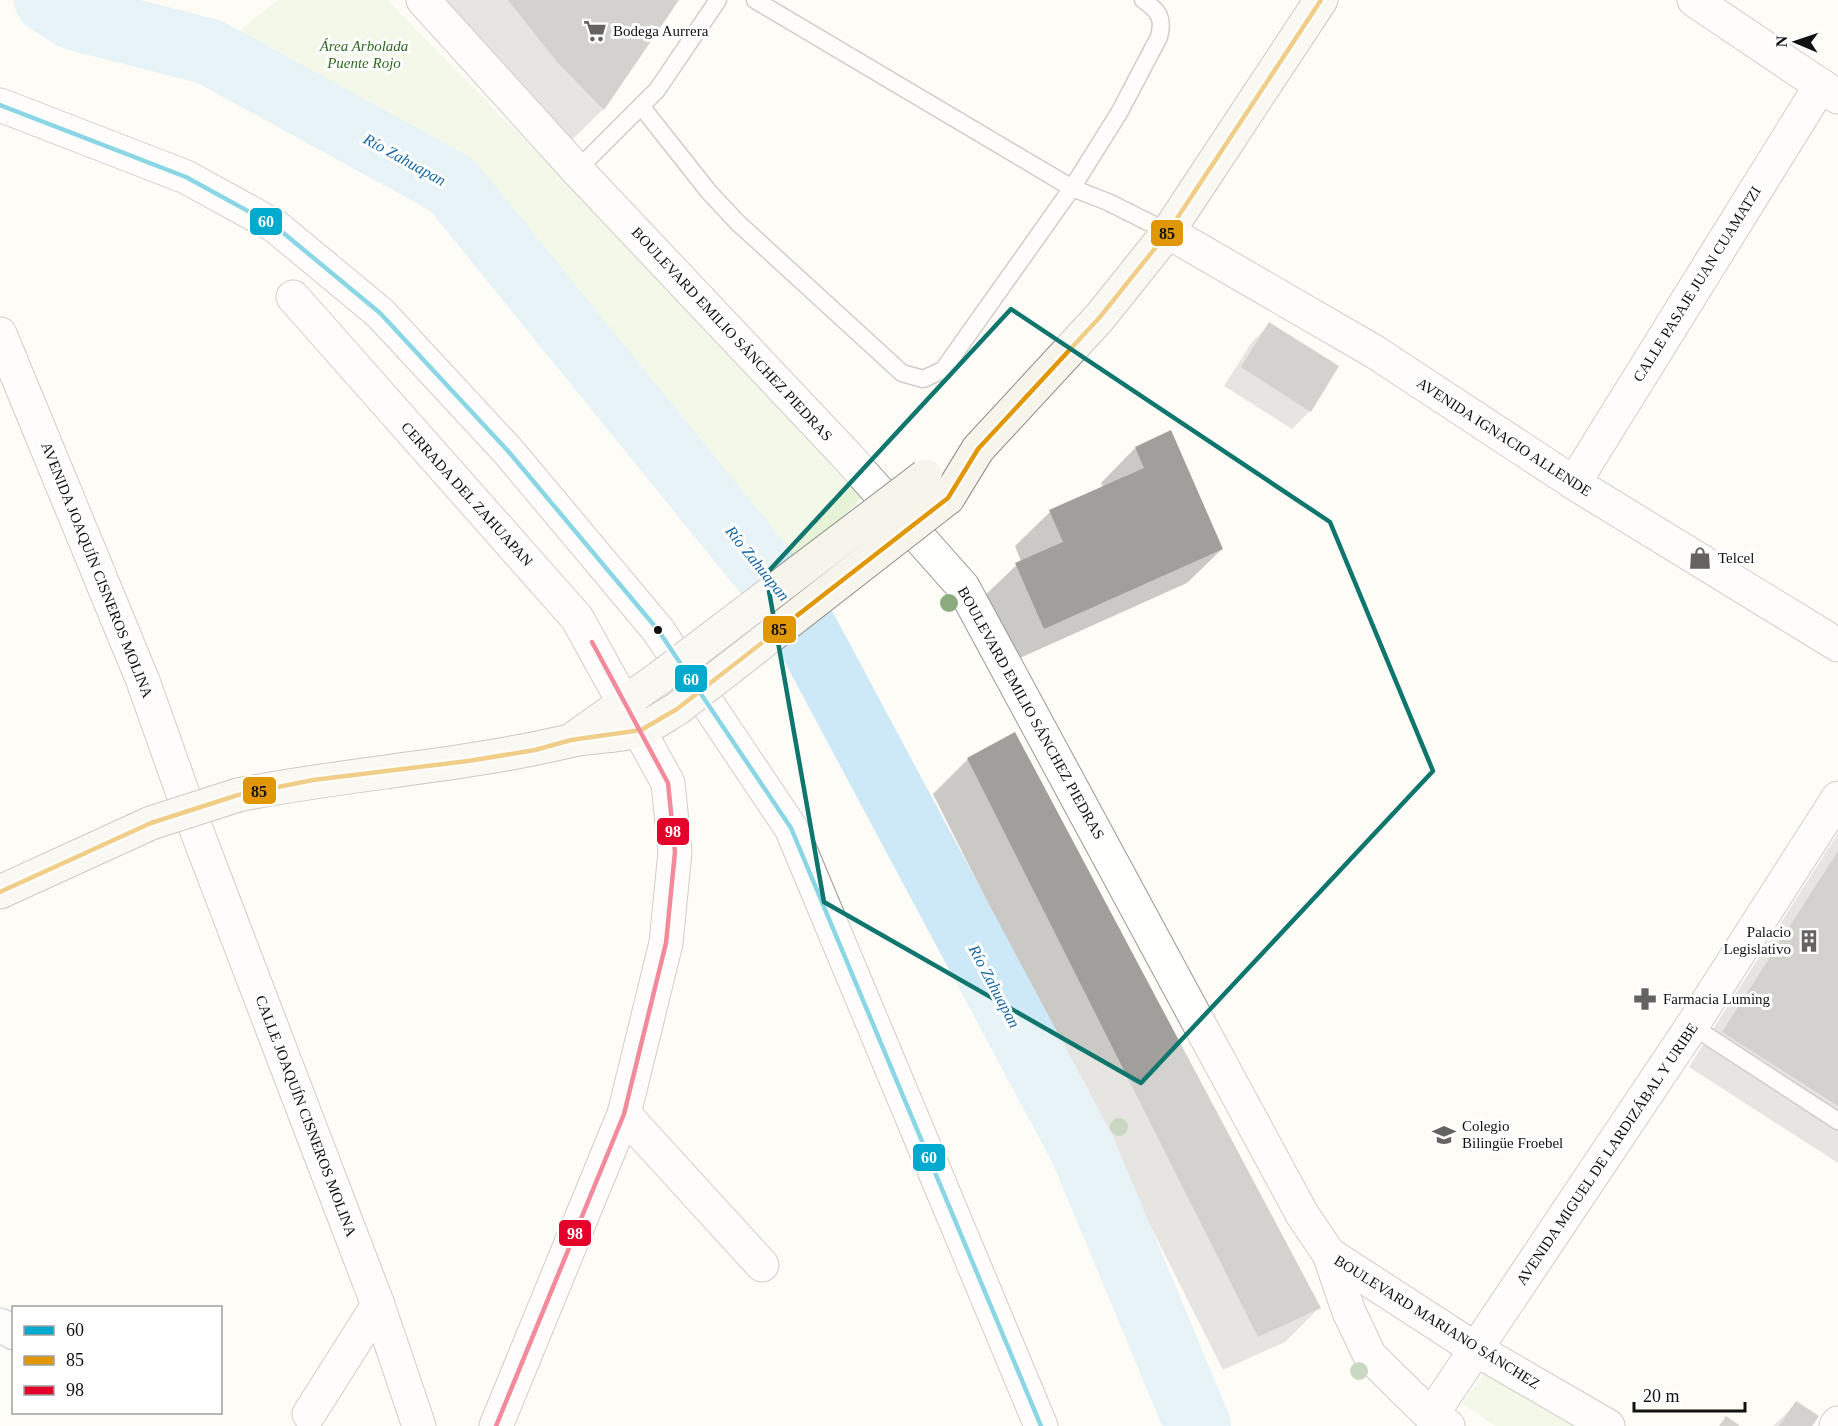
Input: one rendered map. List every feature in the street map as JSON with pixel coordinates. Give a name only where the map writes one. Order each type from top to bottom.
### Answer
[{"type":"main road","points":[[0,892],[151,823],[238,795],[313,780],[513,753],[571,740],[633,716],[677,709],[948,498],[978,449],[1100,317],[1168,232],[1320,0]]},
{"type":"main road","points":[[633,716],[659,678],[925,476],[978,449]]},
{"type":"street","name":"BOULEVARD EMILIO SÁNCHEZ PIEDRAS","points":[[423,0],[577,170],[847,456],[963,587],[1302,1214],[1329,1254]]},
{"type":"street","points":[[1694,0],[1829,91]]},
{"type":"street","name":"CALLE PASAJE JUAN CUAMATZI","points":[[1574,483],[1829,91]]},
{"type":"street","points":[[0,105],[186,177],[275,226],[380,313],[508,451],[658,630],[791,828],[1041,1426]]},
{"type":"street","name":"AVENIDA IGNACIO ALLENDE","points":[[1168,232],[1375,352],[1574,483],[1838,645]]},
{"type":"street","name":"CERRADA DEL ZAHUAPAN","points":[[293,297],[577,618],[668,783],[675,852],[666,943],[624,1114],[496,1426]]},
{"type":"street","name":"AVENIDA JOAQUÍN CISNEROS MOLINA","points":[[0,334],[143,681],[188,808]]},
{"type":"street","name":"AVENIDA MIGUEL DE LARDIZÁBAL Y URIBE","points":[[1439,1421],[1477,1350],[1692,1026],[1838,798]]},
{"type":"street","name":"CALLE JOAQUÍN CISNEROS MOLINA","points":[[188,808],[378,1305],[419,1426]]},
{"type":"street","points":[[624,1114],[762,1265]]},
{"type":"street","name":"BOULEVARD MARIANO SÁNCHEZ","points":[[1329,1254],[1477,1350],[1608,1426]]},
{"type":"street","name":"BOULEVARD MARIANO SÁNCHEZ","points":[[1329,1254],[1348,1312],[1370,1356],[1439,1421]]},
{"type":"street","points":[[309,1414],[378,1305]]},
{"type":"lane","points":[[577,170],[657,90],[718,0]]},
{"type":"lane","points":[[755,0],[1072,188],[1108,202],[1168,232]]},
{"type":"lane","points":[[641,106],[709,192],[737,222],[902,373],[923,379],[943,370],[1072,188],[1119,113],[1159,37],[1162,23],[1157,9],[1143,0]]},
{"type":"lane","points":[[1692,1026],[1838,1121]]},
{"type":"highlighted area","points":[[1011,309],[1330,522],[1433,771],[1141,1083],[824,902],[766,574]]},
{"type":"green space","name":"Área Arbolada Puente Rojo","points":[[278,0],[387,0],[869,490],[791,568],[581,301],[410,143],[229,39]]},
{"type":"green space","points":[[1490,1367],[1579,1426],[1495,1426],[1462,1403]]},
{"type":"building","name":"Bodega Aurrera","points":[[508,0],[679,0],[604,110],[557,62]]},
{"type":"building","points":[[1269,322],[1339,366],[1311,412],[1241,367]]},
{"type":"building","points":[[1171,430],[1223,549],[1044,629],[1015,563],[1063,542],[1049,510],[1144,468],[1135,447]]},
{"type":"building","points":[[1015,732],[1321,1308],[1258,1337],[967,758]]},
{"type":"building","name":"Palacio Legislativo","points":[[1838,851],[1838,1106],[1722,1032]]},
{"type":"building","points":[[1796,1401],[1819,1416],[1812,1426],[1779,1426]]},
{"type":"building","points":[[1726,1416],[1740,1426],[1719,1426]]},
{"type":"waterway","name":"Río Zahuapan","points":[[47,0],[74,17],[210,52],[452,185],[790,602],[1083,1150],[1198,1426]]},
{"type":"transit line","name":"85","points":[[0,892],[151,823],[238,795],[313,780],[468,761],[535,750],[571,740],[641,730],[677,709],[948,498],[978,449],[1100,317],[1168,232],[1321,0]]},
{"type":"transit line","name":"60","points":[[0,105],[186,177],[275,226],[380,313],[508,451],[658,630],[791,828],[1041,1426]]},
{"type":"transit line","name":"98","points":[[496,1426],[624,1114],[666,943],[675,852],[668,783],[592,642]]},
{"type":"place","name":"Bodega Aurrera","points":[[595,31]]},
{"type":"place","name":"Telcel","points":[[1700,558]]},
{"type":"place","name":"Palacio Legislativo","points":[[1809,941]]},
{"type":"place","name":"Farmacia Luming","points":[[1645,999]]},
{"type":"place","name":"Colegio Bilingüe Froebel","points":[[1444,1135]]}]
